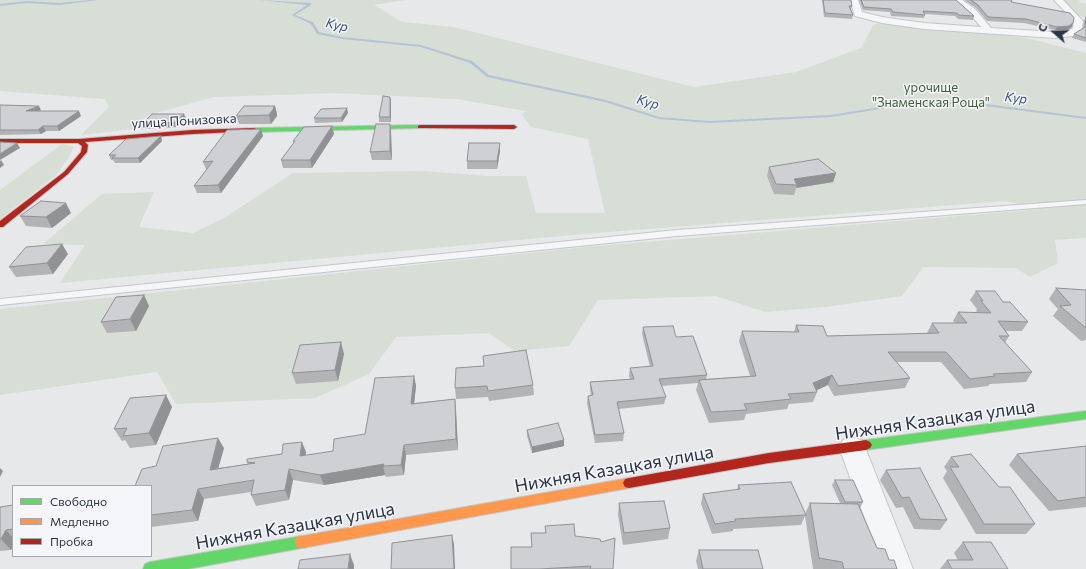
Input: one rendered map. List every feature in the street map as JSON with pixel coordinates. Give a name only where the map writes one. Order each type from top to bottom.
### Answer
[{"type":"main road","name":"улица Понизовка","points":[[0,141],[79,141],[193,132],[370,128],[514,127]]},
{"type":"main road","points":[[0,225],[66,173],[84,152],[84,145],[79,141]]},
{"type":"main road","name":"Нижняя Казацкая улица","points":[[150,569],[769,458],[1086,415]]},
{"type":"street","points":[[854,0],[858,14],[868,18],[924,26],[1055,35],[1070,34],[1075,31],[1078,21],[1058,0]]},
{"type":"street","points":[[957,0],[972,11],[988,30]]},
{"type":"street","points":[[852,447],[898,569]]},
{"type":"lane","points":[[0,302],[677,233],[1086,202]]},
{"type":"green space","name":"урочище \"Знаменская Роща\"","points":[[0,0],[405,0],[374,5],[402,22],[454,27],[694,87],[796,72],[861,48],[873,25],[882,22],[967,30],[1027,38],[1086,53],[1086,238],[1055,240],[1058,263],[1030,277],[1016,268],[923,267],[902,296],[825,307],[765,312],[716,296],[598,300],[569,346],[515,351],[489,333],[396,337],[369,374],[315,398],[176,404],[157,372],[0,395],[0,309],[585,247],[1043,209],[1005,201],[583,234],[60,283],[85,245],[43,244],[102,194],[154,192],[139,227],[193,233],[224,218],[293,173],[423,171],[488,176],[526,176],[536,213],[605,213],[588,139],[531,127],[522,115],[526,111],[456,99],[336,93],[214,97],[149,115],[133,129],[81,135],[109,107],[105,99],[0,91]]},
{"type":"green space","points":[[1061,0],[1080,0],[1079,2],[1086,4],[1086,17],[1078,16]]},
{"type":"green space","points":[[62,144],[74,147],[68,159],[55,176],[0,219],[0,190]]},
{"type":"building","points":[[823,0],[851,0],[852,6],[849,6],[853,15],[825,13]]},
{"type":"building","points":[[861,0],[956,0],[974,16],[959,15],[957,13],[923,11],[925,15],[893,12],[891,9],[864,7]]},
{"type":"building","points":[[971,0],[1012,0],[1011,2],[1070,13],[1074,18],[1073,23],[1069,26],[1057,27],[1026,19],[988,17],[978,5]]},
{"type":"building","points":[[1086,17],[1086,38],[1074,34],[1085,27]]},
{"type":"building","points":[[383,96],[390,97],[390,117],[379,117]]},
{"type":"building","points":[[0,105],[39,106],[26,111],[79,111],[57,126],[43,126],[38,130],[0,130]]},
{"type":"building","points":[[244,106],[275,106],[269,115],[236,116]]},
{"type":"building","points":[[347,108],[341,118],[314,118],[321,109]]},
{"type":"building","points":[[152,114],[184,114],[175,122],[141,125]]},
{"type":"building","points":[[376,124],[390,124],[390,151],[370,152]]},
{"type":"building","points":[[332,126],[310,160],[281,160],[304,127]]},
{"type":"building","points":[[261,129],[218,185],[194,186],[213,161],[203,162],[227,130]]},
{"type":"building","points":[[161,136],[138,158],[112,158],[116,155],[109,155],[126,139]]},
{"type":"building","points":[[0,142],[17,143],[0,154]]},
{"type":"building","points":[[469,143],[500,143],[497,161],[467,161]]},
{"type":"building","points":[[818,159],[836,173],[794,179],[797,185],[776,184],[769,167]]},
{"type":"building","points":[[41,201],[66,203],[46,217],[20,216]]},
{"type":"building","points":[[62,244],[47,263],[9,267],[26,247]]},
{"type":"building","points":[[1056,288],[1086,290],[1086,328],[1060,306],[1071,305]]},
{"type":"building","points":[[976,291],[995,291],[1003,302],[1010,302],[1028,322],[998,321],[1009,336],[999,336],[1032,372],[993,374],[995,376],[970,379],[946,352],[888,352],[910,378],[838,386],[832,375],[813,383],[817,392],[788,394],[791,399],[744,404],[747,410],[711,412],[699,380],[756,376],[742,331],[799,332],[796,325],[823,326],[827,336],[939,333],[932,323],[967,323],[958,312],[991,313],[981,301],[983,301]]},
{"type":"building","points":[[144,295],[130,319],[101,322],[116,297]]},
{"type":"building","points":[[673,326],[676,337],[693,336],[707,375],[659,379],[666,397],[617,402],[624,433],[595,435],[588,396],[593,395],[590,382],[634,379],[630,368],[653,366],[643,327]]},
{"type":"building","points":[[341,342],[335,370],[292,373],[300,345]]},
{"type":"building","points":[[526,350],[533,385],[488,391],[487,386],[455,388],[456,368],[484,366],[483,356]]},
{"type":"building","points":[[414,376],[411,404],[455,399],[456,439],[404,445],[401,465],[383,466],[384,464],[320,475],[289,469],[285,490],[251,495],[254,480],[198,489],[192,510],[152,515],[152,485],[135,485],[142,469],[156,466],[163,446],[218,438],[210,470],[255,463],[247,462],[247,459],[282,454],[283,444],[302,442],[300,456],[333,451],[334,439],[365,434],[375,378]]},
{"type":"building","points":[[166,395],[149,433],[123,436],[127,428],[114,429],[130,398]]},
{"type":"building","points":[[558,423],[564,440],[532,447],[527,430]]},
{"type":"building","points":[[1086,446],[1086,497],[1058,501],[1017,454]]},
{"type":"building","points":[[971,454],[999,487],[1010,487],[1035,524],[984,524],[950,467],[959,467],[951,457]]},
{"type":"building","points":[[920,468],[947,520],[920,519],[909,497],[902,498],[886,470]]},
{"type":"building","points":[[835,480],[853,480],[863,502],[845,502]]},
{"type":"building","points":[[791,482],[806,515],[735,519],[736,521],[715,524],[703,494],[740,489],[738,485]]},
{"type":"building","points":[[664,501],[670,528],[624,533],[619,503]]},
{"type":"building","points":[[810,503],[858,504],[877,548],[885,549],[889,560],[894,560],[897,569],[844,569],[842,562],[819,558]]},
{"type":"building","points":[[12,505],[12,529],[6,530],[1,539],[0,539],[0,507]]},
{"type":"building","points":[[574,524],[575,536],[600,539],[601,542],[615,538],[613,569],[590,569],[591,566],[511,569],[511,547],[532,547],[531,533],[546,533],[545,526]]},
{"type":"building","points":[[452,535],[454,569],[391,569],[392,543]]},
{"type":"building","points":[[963,542],[991,542],[1008,569],[952,569],[947,560],[973,560]]},
{"type":"building","points":[[699,550],[758,550],[763,569],[703,569]]},
{"type":"building","points":[[350,554],[348,569],[298,569],[300,560]]},
{"type":"waterway","name":"Кур","points":[[0,5],[27,2],[60,4],[96,0]]},
{"type":"waterway","name":"Кур","points":[[260,0],[310,4],[293,15],[312,23],[318,33],[342,38],[421,46],[471,62],[488,76],[606,101],[659,118],[709,122],[831,116],[917,102],[978,104],[1086,118]]},
{"type":"traffic: fast","points":[[254,130],[420,127]]},
{"type":"traffic: fast","points":[[866,445],[1086,415]]},
{"type":"traffic: fast","points":[[150,569],[302,542]]},
{"type":"traffic: slow","points":[[302,542],[629,483]]},
{"type":"traffic: jam","points":[[420,127],[514,127]]},
{"type":"traffic: jam","points":[[0,141],[79,141],[193,132],[254,130]]},
{"type":"traffic: jam","points":[[0,225],[66,173],[84,152],[85,145],[79,141]]},
{"type":"traffic: jam","points":[[629,483],[769,458],[866,445]]}]
